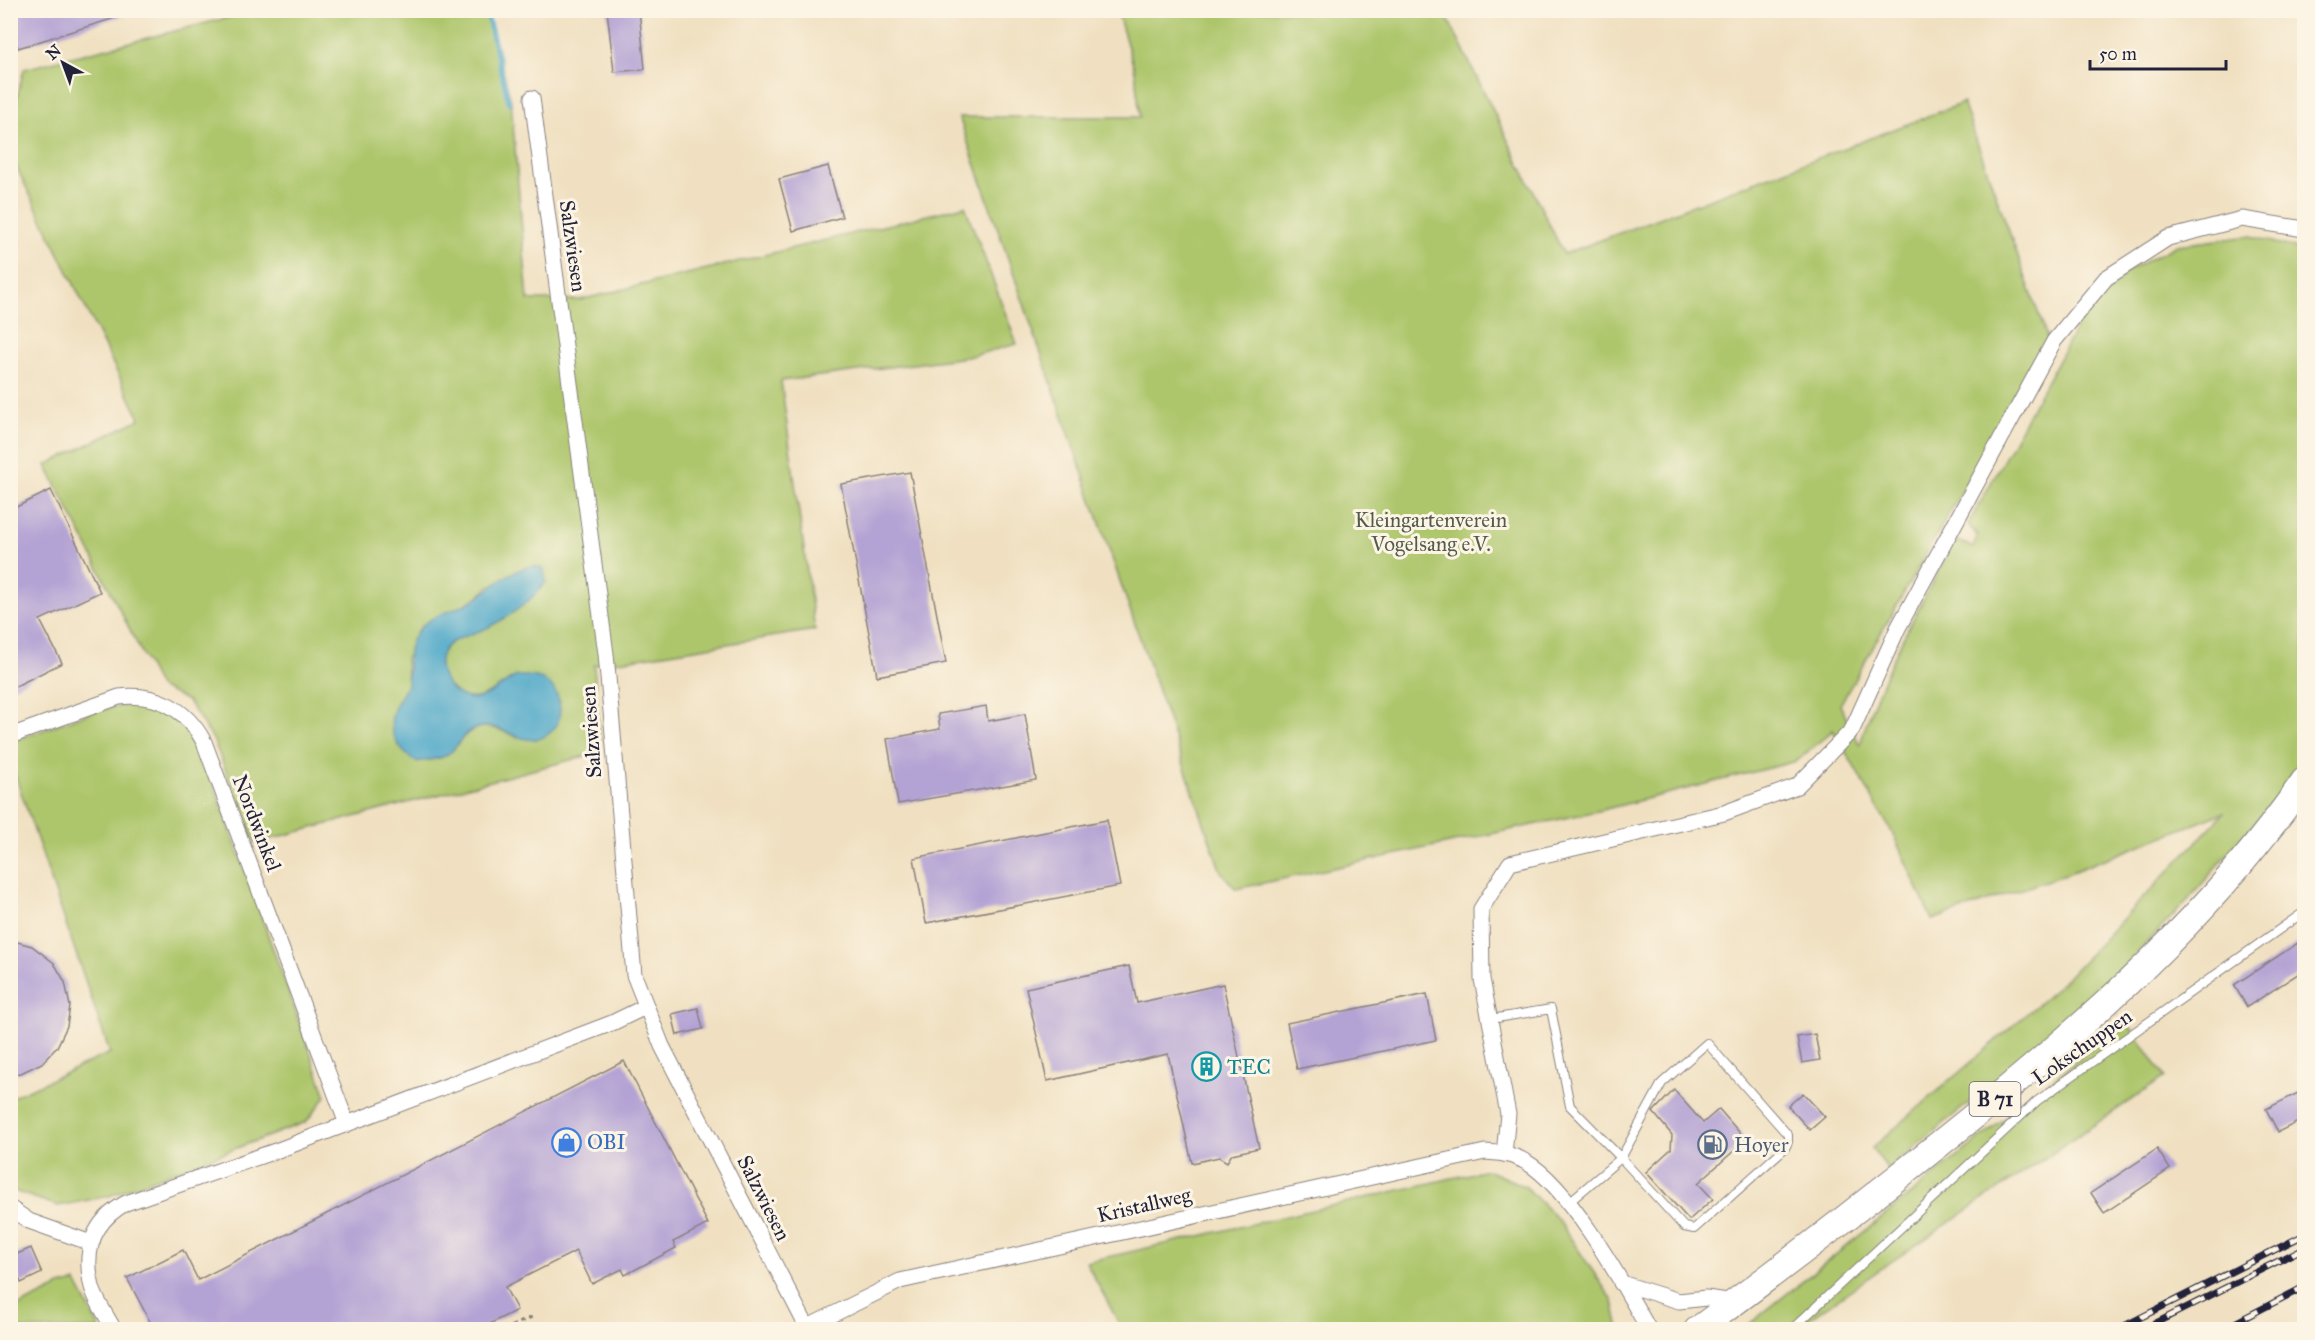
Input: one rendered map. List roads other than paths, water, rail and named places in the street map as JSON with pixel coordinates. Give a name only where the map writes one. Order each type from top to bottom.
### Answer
[{"type":"main road","name":"B 71","points":[[1697,1329],[1908,1170],[2029,1071],[2122,989],[2224,886],[2304,781]]},
{"type":"street","name":"Salzwiesen","points":[[532,98],[606,654],[628,939],[634,975],[645,1007],[804,1328]]},
{"type":"street","points":[[1504,1154],[1508,1114],[1482,979],[1482,909],[1510,863],[1724,813],[1797,786],[1852,730],[1898,628],[2054,340],[2106,278],[2168,238],[2242,219],[2304,229]]},
{"type":"street","name":"Nordwinkel","points":[[10,736],[118,697],[134,695],[154,698],[173,706],[187,717],[204,742],[347,1124]]},
{"type":"street","points":[[114,1329],[93,1289],[89,1266],[91,1243],[102,1221],[110,1212],[126,1203],[347,1124],[612,1023],[645,1007]]},
{"type":"street","name":"Kristallweg","points":[[804,1328],[900,1281],[1466,1155],[1504,1154],[1533,1166],[1568,1203],[1649,1329]]},
{"type":"street","points":[[10,1208],[29,1221],[91,1243]]},
{"type":"street","points":[[1621,1283],[1650,1294],[1680,1300],[1706,1298],[1735,1302]]},
{"type":"lane","name":"Lokschuppen","points":[[1791,1329],[2037,1101],[2304,912]]},
{"type":"lane","points":[[1491,1019],[1551,1009],[1570,1106],[1621,1158],[1684,1227],[1694,1229],[1785,1148],[1788,1135],[1707,1043],[1662,1083],[1621,1158],[1568,1203]]},
{"type":"water","points":[[533,566],[544,569],[546,582],[540,589],[505,618],[445,648],[440,661],[441,669],[448,685],[461,696],[469,698],[478,698],[488,694],[517,676],[541,679],[548,683],[557,694],[560,709],[557,724],[547,735],[530,740],[490,727],[476,728],[466,734],[444,757],[416,762],[397,744],[392,729],[393,712],[406,686],[409,648],[415,635],[432,619],[470,602],[507,576]]},
{"type":"waterway","points":[[486,10],[509,103]]},
{"type":"railway","points":[[2116,1330],[2304,1235]]},
{"type":"railway","points":[[2142,1330],[2304,1248]]},
{"type":"railway","points":[[2221,1330],[2304,1287]]},
{"type":"place","name":"TEC","points":[[1206,1067]]},
{"type":"place","name":"OBI","points":[[566,1142]]},
{"type":"place","name":"Hoyer","points":[[1713,1145]]},
{"type":"park label","name":"Kleingartenverein Vogelsang e.V.","points":[[1431,532]]}]
